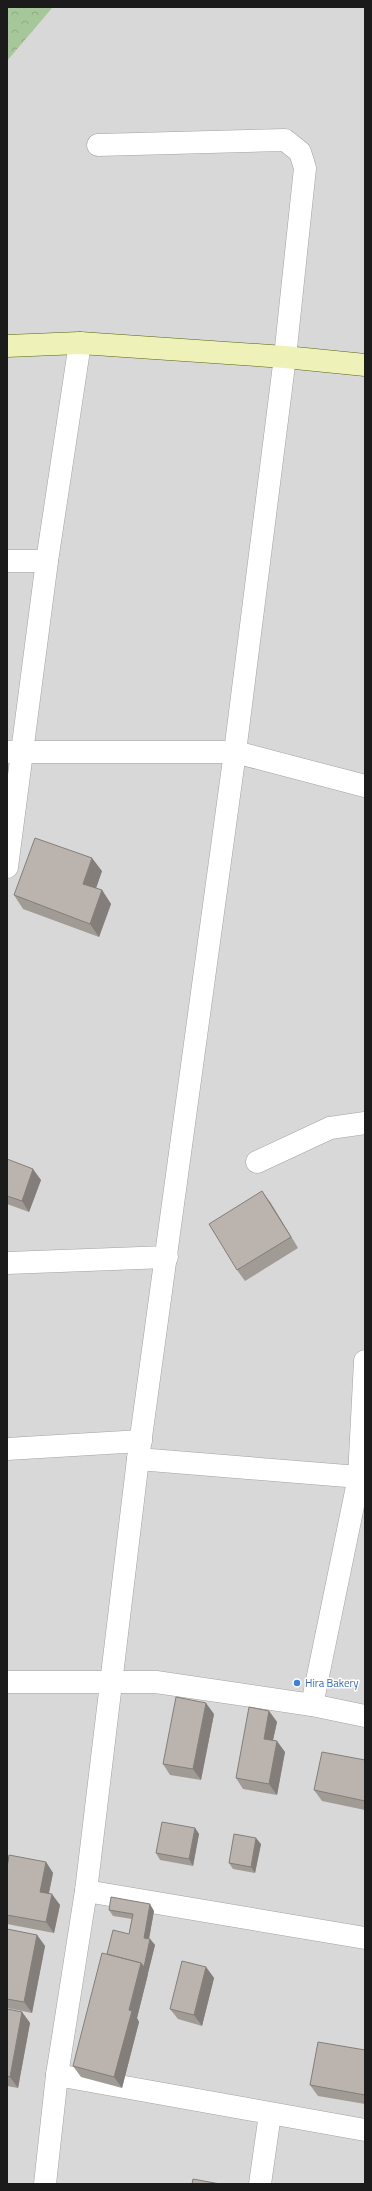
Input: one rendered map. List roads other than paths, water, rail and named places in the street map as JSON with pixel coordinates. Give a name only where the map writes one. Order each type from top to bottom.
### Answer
[{"type":"main road","points":[[7,346],[80,343],[285,357],[365,365]]},
{"type":"street","points":[[45,2184],[58,2075],[86,1891],[139,1450],[167,1257],[235,752],[285,357],[305,168],[300,152],[285,140],[98,144]]},
{"type":"street","points":[[7,867],[14,752],[47,561],[80,343]]},
{"type":"street","points":[[7,561],[47,561]]},
{"type":"street","points":[[14,752],[235,752],[365,786]]},
{"type":"street","points":[[257,1162],[330,1128],[365,1123]]},
{"type":"street","points":[[7,1263],[167,1257]]},
{"type":"street","points":[[312,1705],[359,1477],[365,1361]]},
{"type":"street","points":[[7,1449],[139,1450],[359,1477]]},
{"type":"street","points":[[7,1682],[112,1680],[156,1682],[312,1705],[365,1716]]},
{"type":"street","points":[[86,1891],[365,1938]]},
{"type":"street","points":[[58,2075],[365,2130]]},
{"type":"street","points":[[260,2184],[270,2114]]},
{"type":"place","name":"Hira Bakery","points":[[297,1683]]}]
